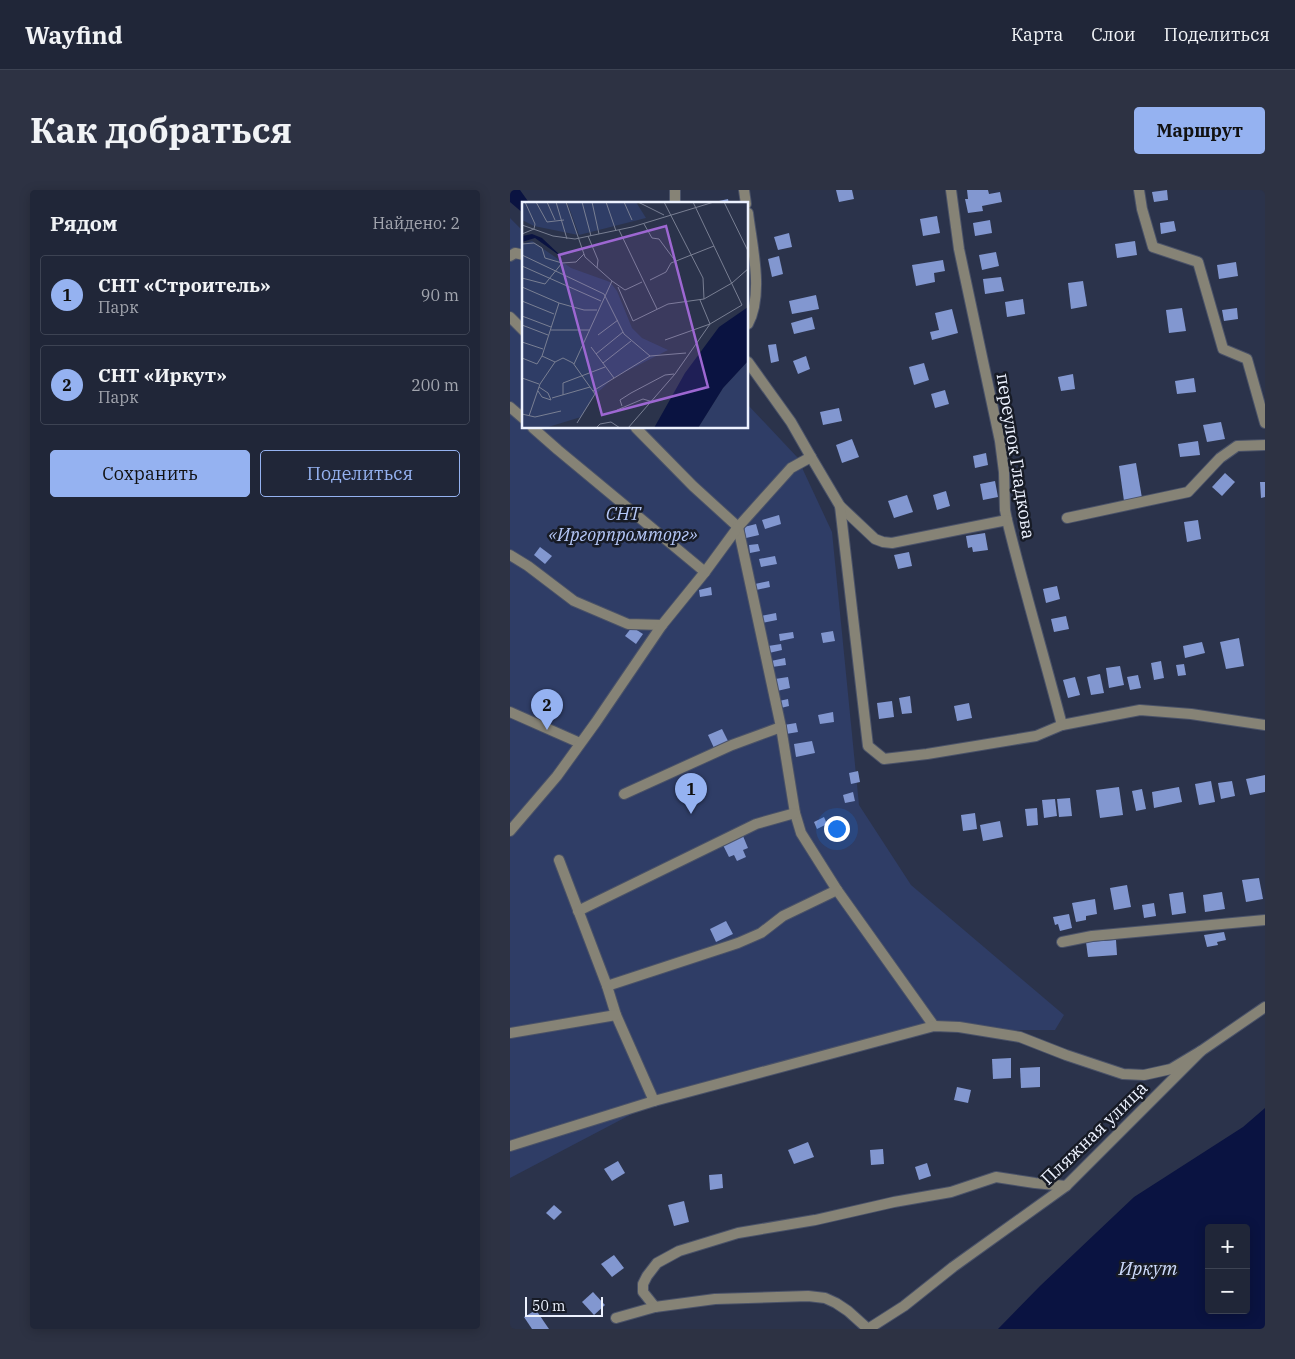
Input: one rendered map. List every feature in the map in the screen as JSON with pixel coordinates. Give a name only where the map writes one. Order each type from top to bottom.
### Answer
[{"type":"street","name":"переулок Гладкова","points":[[952,190],[959,249],[1000,441],[1007,520],[1062,725]]},
{"type":"street","points":[[1139,190],[1142,210],[1153,247],[1198,262],[1223,349],[1248,360],[1265,423]]},
{"type":"street","points":[[749,221],[756,279],[754,308],[749,321]]},
{"type":"street","points":[[510,318],[522,329]]},
{"type":"street","points":[[749,363],[791,422],[840,506],[875,539],[892,543],[1007,520]]},
{"type":"street","points":[[510,407],[522,417]]},
{"type":"street","points":[[534,429],[705,572]]},
{"type":"street","points":[[637,429],[693,486],[738,527],[781,727],[801,833],[838,890],[934,1026]]},
{"type":"street","points":[[1067,518],[1188,492],[1220,458],[1237,446],[1265,445]]},
{"type":"street","points":[[510,831],[557,776],[662,626],[738,527],[791,468],[811,457]]},
{"type":"street","points":[[840,506],[868,746],[884,759],[928,754],[1036,736],[1062,725],[1140,710],[1191,714],[1265,725]]},
{"type":"street","points":[[510,555],[528,566],[574,601],[628,624],[662,626]]},
{"type":"street","points":[[510,712],[580,743]]},
{"type":"street","points":[[624,794],[732,746],[781,727]]},
{"type":"street","points":[[578,911],[756,824],[796,813]]},
{"type":"street","points":[[559,860],[616,1014],[654,1101]]},
{"type":"street","points":[[607,986],[738,943],[761,933],[783,916],[838,890]]},
{"type":"street","points":[[1062,942],[1092,936],[1265,920]]},
{"type":"street","name":"Пляжная улица","points":[[868,1329],[904,1306],[953,1267],[1066,1186],[1201,1051],[1265,1007]]},
{"type":"street","points":[[510,1033],[616,1014]]},
{"type":"street","points":[[510,1146],[654,1101],[934,1026],[959,1027],[1020,1037],[1123,1074],[1144,1075],[1171,1069],[1201,1051]]},
{"type":"street","points":[[655,1307],[644,1292],[643,1284],[657,1263],[679,1252],[738,1233],[815,1220],[894,1202],[951,1192],[996,1176],[1066,1186]]},
{"type":"street","points":[[616,1318],[655,1307],[715,1299],[808,1296],[825,1298],[836,1303],[868,1329]]},
{"type":"green space","name":"СНТ «Иргорпромторг»","points":[[510,218],[522,230],[522,429],[749,429],[749,406],[797,457],[832,532],[859,805],[911,885],[1064,1015],[1055,1030],[928,1030],[649,1105],[510,1178]]},
{"type":"water","points":[[510,190],[520,190],[529,202],[522,202],[522,212],[510,202]]},
{"type":"water","name":"Иркут","points":[[1265,1108],[1265,1329],[998,1329],[1040,1286],[1134,1197],[1243,1127]]},
{"type":"building","points":[[836,190],[852,190],[854,199],[839,202]]},
{"type":"building","points":[[967,190],[988,190],[989,194],[1000,192],[1002,202],[982,206],[983,211],[968,213],[965,199],[968,199]]},
{"type":"building","points":[[1167,190],[1168,200],[1154,202],[1152,192]]},
{"type":"building","points":[[728,199],[729,202],[714,202]]},
{"type":"building","points":[[937,216],[940,233],[923,236],[920,219]]},
{"type":"building","points":[[990,220],[992,233],[975,236],[973,223]]},
{"type":"building","points":[[1174,221],[1176,231],[1161,234],[1160,223]]},
{"type":"building","points":[[789,233],[792,247],[778,250],[774,237]]},
{"type":"building","points":[[1135,241],[1137,255],[1117,258],[1115,244]]},
{"type":"building","points":[[996,252],[999,266],[982,270],[979,255]]},
{"type":"building","points":[[779,256],[783,274],[772,277],[768,259]]},
{"type":"building","points":[[943,260],[945,271],[934,273],[935,282],[916,286],[912,265]]},
{"type":"building","points":[[1236,262],[1238,276],[1219,279],[1217,265]]},
{"type":"building","points":[[1001,277],[1004,291],[985,294],[983,279]]},
{"type":"building","points":[[1083,281],[1087,306],[1071,309],[1068,283]]},
{"type":"building","points":[[816,295],[819,309],[792,314],[789,301]]},
{"type":"building","points":[[1023,299],[1025,314],[1007,317],[1005,302]]},
{"type":"building","points":[[1182,308],[1186,331],[1169,333],[1166,310]]},
{"type":"building","points":[[1237,308],[1238,319],[1224,321],[1222,310]]},
{"type":"building","points":[[952,309],[958,333],[932,340],[930,332],[939,330],[935,313]]},
{"type":"building","points":[[812,317],[815,329],[794,334],[791,323]]},
{"type":"building","points":[[776,344],[779,361],[771,363],[768,345]]},
{"type":"building","points":[[806,356],[810,369],[798,374],[793,361]]},
{"type":"building","points":[[924,363],[929,380],[914,385],[909,367]]},
{"type":"building","points":[[1073,374],[1075,389],[1061,391],[1058,377]]},
{"type":"building","points":[[1194,378],[1196,392],[1177,394],[1175,381]]},
{"type":"building","points":[[945,390],[949,404],[935,408],[931,394]]},
{"type":"building","points":[[839,408],[842,421],[823,425],[820,412]]},
{"type":"building","points":[[1221,422],[1225,439],[1207,442],[1203,425]]},
{"type":"building","points":[[852,439],[859,457],[842,463],[836,445]]},
{"type":"building","points":[[1198,441],[1200,455],[1180,457],[1178,444]]},
{"type":"building","points":[[986,453],[988,465],[975,468],[973,456]]},
{"type":"building","points":[[1136,463],[1142,498],[1124,501],[1119,466]]},
{"type":"building","points":[[1225,473],[1235,482],[1222,496],[1212,487]]},
{"type":"building","points":[[995,481],[998,497],[983,500],[980,484]]},
{"type":"building","points":[[1260,482],[1265,482],[1265,497],[1261,498]]},
{"type":"building","points":[[946,491],[950,506],[937,510],[933,495]]},
{"type":"building","points":[[907,495],[913,512],[894,518],[888,501]]},
{"type":"building","points":[[779,515],[781,524],[765,529],[762,520]]},
{"type":"building","points":[[1198,520],[1201,539],[1187,542],[1184,522]]},
{"type":"building","points":[[756,524],[759,535],[746,538],[744,527]]},
{"type":"building","points":[[985,533],[988,550],[973,552],[972,547],[968,548],[966,536]]},
{"type":"building","points":[[758,544],[760,551],[750,553],[749,545]]},
{"type":"building","points":[[540,547],[552,556],[545,564],[534,555]]},
{"type":"building","points":[[909,552],[912,566],[898,569],[894,555]]},
{"type":"building","points":[[775,556],[777,564],[761,567],[759,559]]},
{"type":"building","points":[[769,581],[770,587],[756,590],[755,584]]},
{"type":"building","points":[[1057,586],[1060,599],[1046,603],[1043,589]]},
{"type":"building","points":[[711,587],[712,595],[700,597],[699,590]]},
{"type":"building","points":[[776,613],[777,620],[762,623],[760,616]]},
{"type":"building","points":[[1066,616],[1069,629],[1054,632],[1051,619]]},
{"type":"building","points":[[632,627],[643,634],[636,644],[625,636]]},
{"type":"building","points":[[833,631],[835,641],[823,643],[821,633]]},
{"type":"building","points":[[793,632],[794,638],[780,641],[779,634]]},
{"type":"building","points":[[1239,638],[1244,666],[1226,669],[1220,642]]},
{"type":"building","points":[[1202,642],[1205,653],[1185,658],[1183,646]]},
{"type":"building","points":[[781,644],[782,650],[769,653],[768,646]]},
{"type":"building","points":[[785,658],[786,665],[772,667],[771,661]]},
{"type":"building","points":[[1161,661],[1164,678],[1154,680],[1151,663]]},
{"type":"building","points":[[1184,664],[1186,675],[1178,676],[1176,665]]},
{"type":"building","points":[[1120,666],[1124,685],[1109,688],[1106,668]]},
{"type":"building","points":[[1100,674],[1104,693],[1091,695],[1087,677]]},
{"type":"building","points":[[1138,675],[1141,688],[1130,690],[1127,677]]},
{"type":"building","points":[[788,677],[790,688],[777,691],[775,679]]},
{"type":"building","points":[[1075,677],[1080,695],[1068,698],[1063,680]]},
{"type":"building","points":[[910,696],[912,713],[902,714],[899,698]]},
{"type":"building","points":[[788,699],[789,706],[781,708],[779,701]]},
{"type":"building","points":[[892,701],[894,717],[879,719],[877,703]]},
{"type":"building","points":[[969,703],[972,718],[957,721],[954,706]]},
{"type":"building","points":[[833,712],[834,722],[820,724],[818,715]]},
{"type":"building","points":[[796,723],[798,732],[786,734],[784,725]]},
{"type":"building","points":[[722,729],[728,741],[714,748],[708,735]]},
{"type":"building","points":[[812,741],[815,753],[796,757],[794,744]]},
{"type":"building","points":[[858,771],[860,782],[851,784],[849,773]]},
{"type":"building","points":[[1265,775],[1265,792],[1250,795],[1246,779]]},
{"type":"building","points":[[1211,781],[1215,802],[1199,805],[1195,784]]},
{"type":"building","points":[[1232,781],[1235,796],[1221,799],[1218,783]]},
{"type":"building","points":[[1119,787],[1123,815],[1100,818],[1096,790]]},
{"type":"building","points":[[1179,787],[1182,802],[1154,808],[1152,792]]},
{"type":"building","points":[[1142,789],[1146,809],[1136,811],[1132,791]]},
{"type":"building","points":[[853,792],[855,801],[845,803],[843,795]]},
{"type":"building","points":[[1070,798],[1072,816],[1059,817],[1057,799]]},
{"type":"building","points":[[1055,799],[1057,816],[1044,818],[1042,800]]},
{"type":"building","points":[[1037,808],[1038,825],[1027,826],[1025,809]]},
{"type":"building","points":[[975,813],[977,829],[963,831],[961,815]]},
{"type":"building","points":[[824,817],[827,824],[817,829],[814,822]]},
{"type":"building","points":[[1000,821],[1003,837],[983,841],[980,825]]},
{"type":"building","points":[[743,836],[748,848],[743,850],[746,857],[737,861],[734,855],[729,857],[723,845]]},
{"type":"building","points":[[1259,878],[1263,899],[1246,902],[1242,880]]},
{"type":"building","points":[[1127,885],[1131,907],[1114,910],[1110,888]]},
{"type":"building","points":[[1183,892],[1186,913],[1172,915],[1169,894]]},
{"type":"building","points":[[1222,892],[1225,909],[1205,912],[1203,895]]},
{"type":"building","points":[[1095,899],[1097,914],[1086,916],[1086,920],[1076,922],[1072,903]]},
{"type":"building","points":[[1154,903],[1156,916],[1144,918],[1142,905]]},
{"type":"building","points":[[1069,914],[1072,928],[1060,931],[1058,924],[1055,925],[1053,917]]},
{"type":"building","points":[[726,921],[733,934],[716,942],[710,929]]},
{"type":"building","points":[[1224,932],[1226,940],[1217,942],[1218,945],[1207,947],[1204,935]]},
{"type":"building","points":[[1116,940],[1117,955],[1088,957],[1086,942]]},
{"type":"building","points":[[1011,1058],[1011,1078],[993,1079],[992,1059]]},
{"type":"building","points":[[1040,1067],[1040,1087],[1021,1088],[1020,1068]]},
{"type":"building","points":[[957,1087],[971,1090],[968,1103],[954,1100]]},
{"type":"building","points":[[808,1142],[814,1157],[794,1164],[788,1150]]},
{"type":"building","points":[[883,1149],[884,1164],[871,1165],[870,1150]]},
{"type":"building","points":[[618,1161],[625,1173],[612,1181],[604,1169]]},
{"type":"building","points":[[927,1163],[931,1176],[919,1180],[915,1167]]},
{"type":"building","points":[[722,1174],[723,1188],[710,1190],[709,1175]]},
{"type":"building","points":[[684,1201],[689,1222],[674,1226],[668,1205]]},
{"type":"building","points":[[554,1205],[562,1212],[554,1220],[546,1213]]},
{"type":"building","points":[[614,1255],[624,1268],[612,1277],[601,1264]]},
{"type":"building","points":[[593,1292],[605,1305],[594,1315],[582,1302]]},
{"type":"building","points":[[536,1310],[549,1329],[532,1329],[524,1317]]},
{"type":"place","name":"СНТ «Иркут»","points":[[547,730]]},
{"type":"place","name":"СНТ «Строитель»","points":[[691,814]]}]
